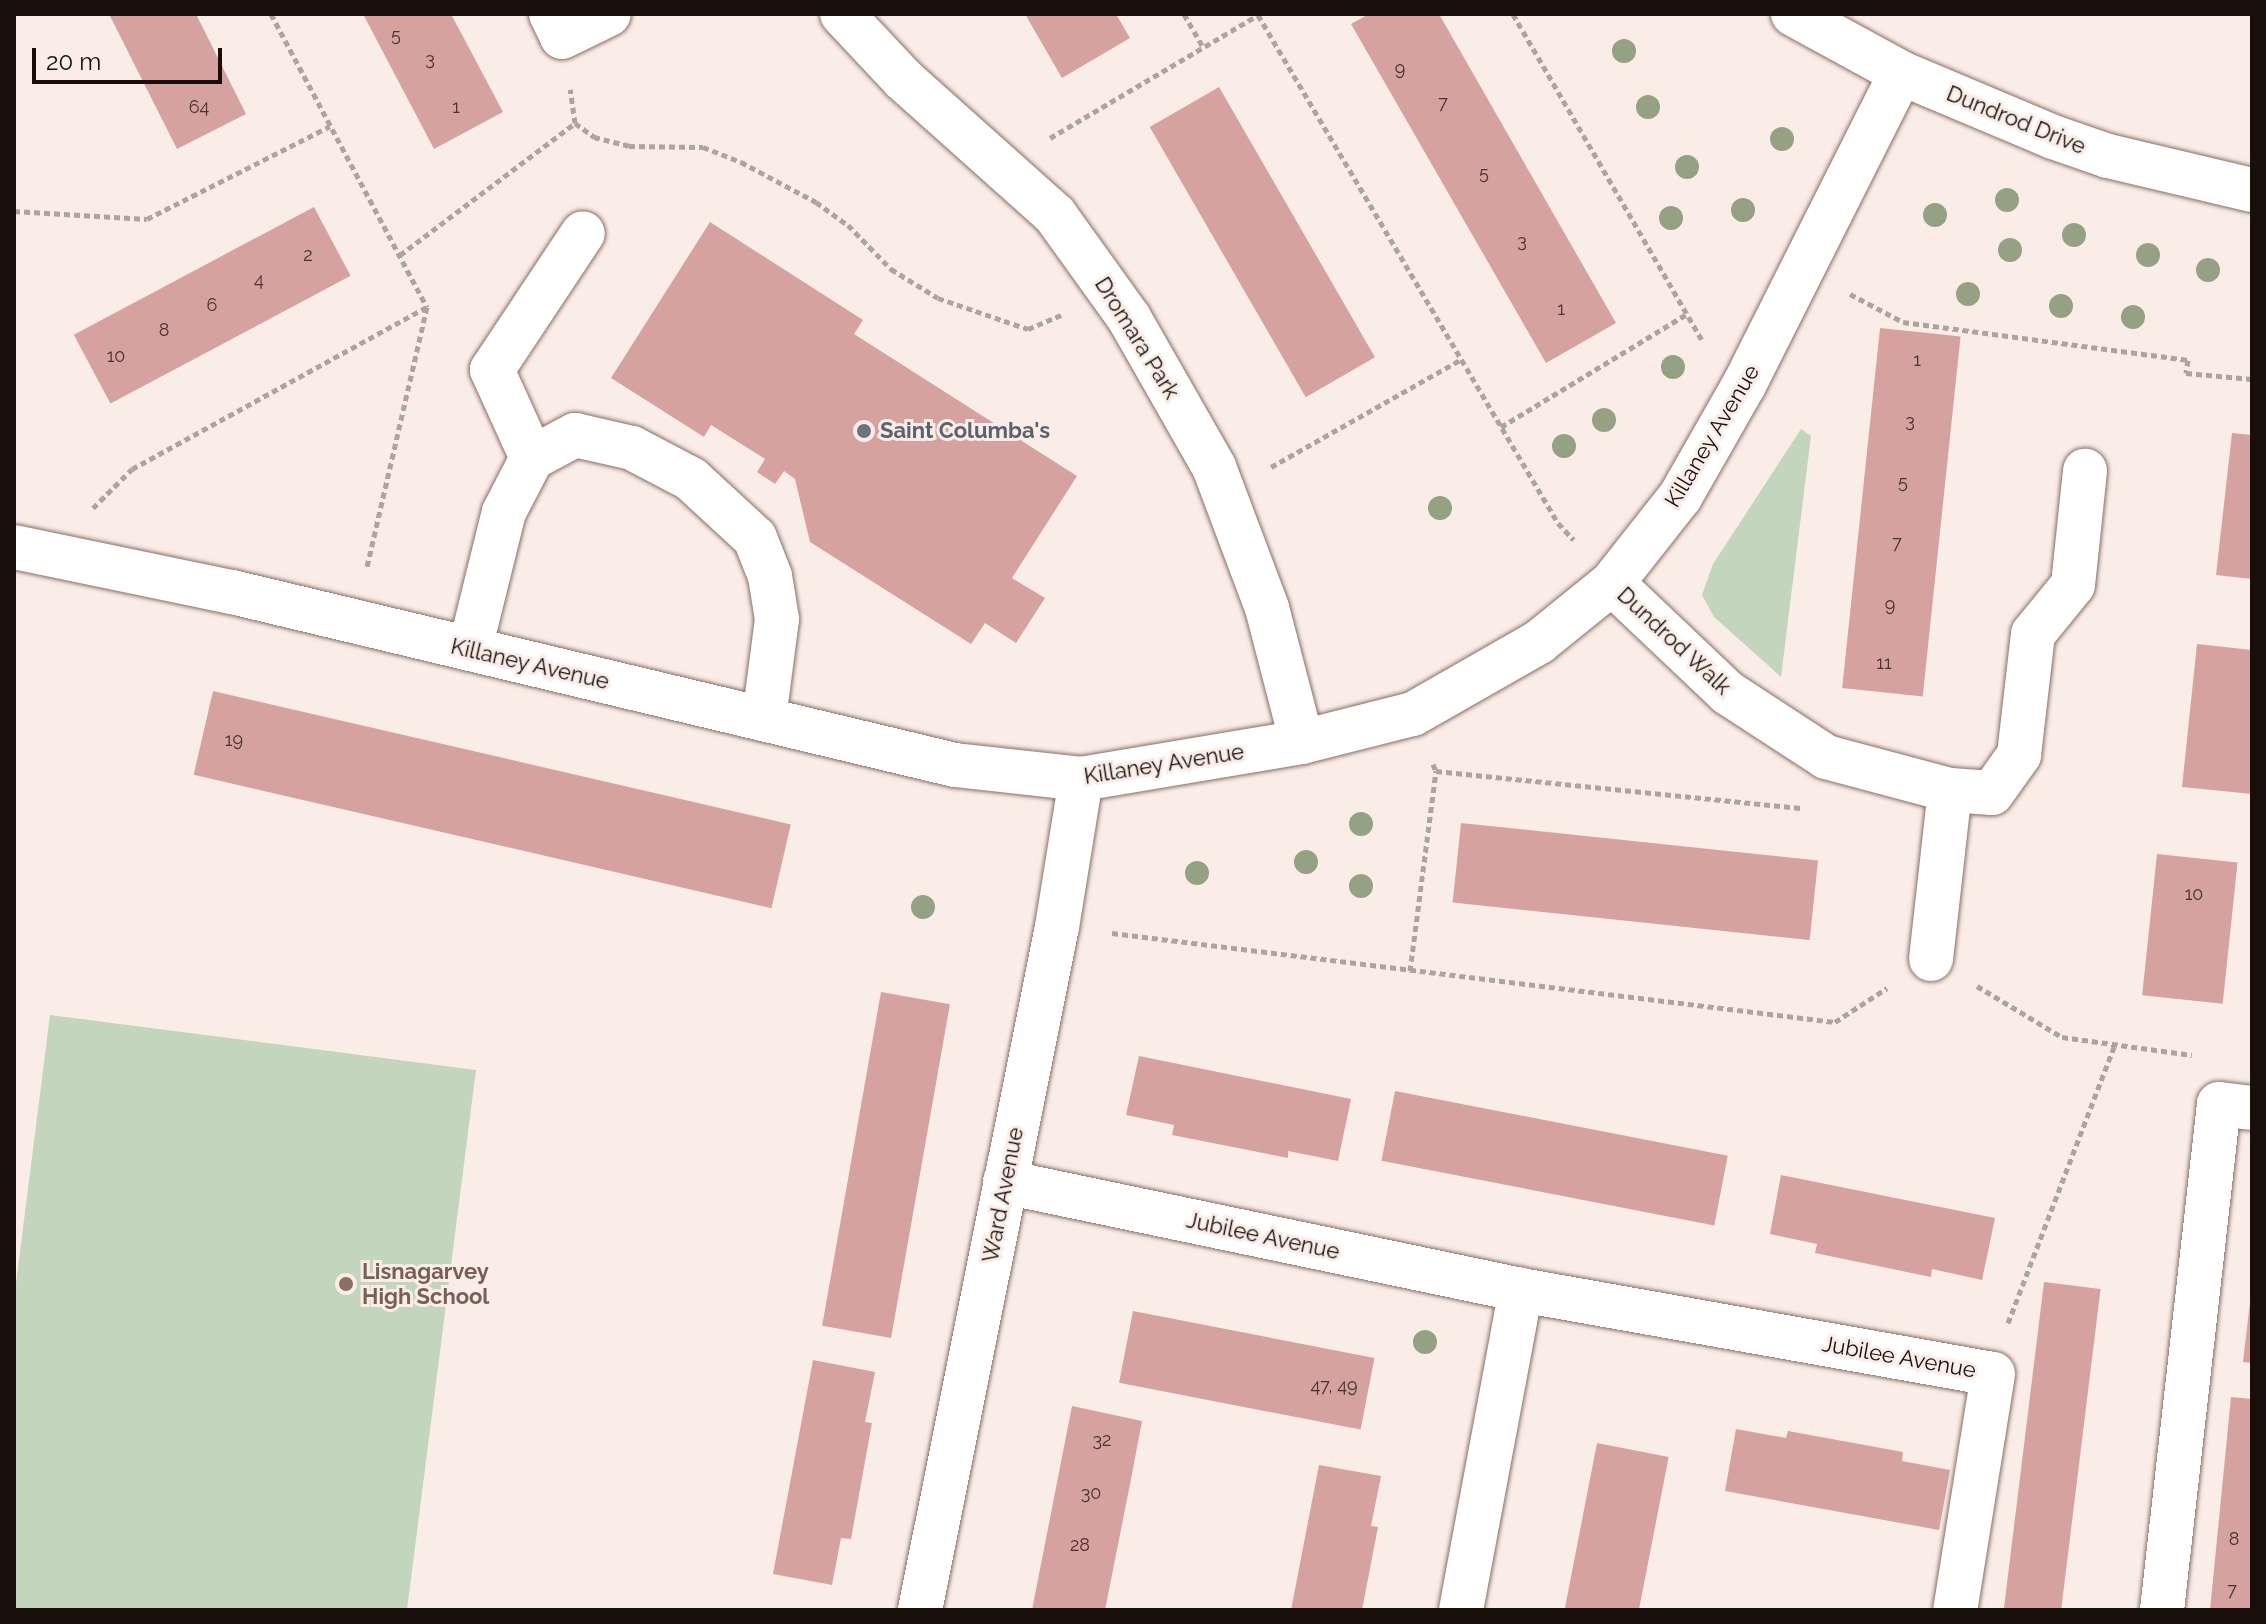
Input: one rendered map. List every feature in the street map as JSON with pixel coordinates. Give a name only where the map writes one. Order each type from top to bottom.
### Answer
[{"type":"street","points":[[556,25],[609,14]]},
{"type":"street","name":"Dromara Park","points":[[842,14],[903,79],[1055,215],[1112,294],[1214,467],[1267,608],[1302,742]]},
{"type":"street","name":"Dundrod Drive","points":[[1793,14],[1901,73],[2108,156],[2252,190]]},
{"type":"street","name":"Killaney Avenue","points":[[30,550],[354,622],[955,765],[1081,779],[1302,742],[1413,714],[1539,642],[1612,583],[1680,497],[1744,385],[1901,73]]},
{"type":"street","points":[[532,458],[492,370],[583,233]]},
{"type":"street","points":[[470,649],[504,512],[532,458],[575,435],[632,448],[691,479],[755,538],[770,576],[777,619],[764,719]]},
{"type":"street","name":"Dundrod Walk","points":[[1612,583],[1728,693],[1826,757],[1950,790],[1992,793],[2019,755],[2033,634],[2073,585],[2085,471]]},
{"type":"street","name":"Ward Avenue","points":[[920,1610],[1057,927],[1081,779]]},
{"type":"street","points":[[1931,959],[1950,790]]},
{"type":"street","points":[[2162,1610],[2219,1104],[2252,1108]]},
{"type":"street","name":"Jubilee Avenue","points":[[1005,1182],[1521,1290],[1993,1374]]},
{"type":"street","points":[[1461,1610],[1521,1290]]},
{"type":"street","points":[[1955,1610],[1993,1374]]},
{"type":"path","points":[[271,14],[427,307],[354,622]]},
{"type":"path","points":[[1184,14],[1202,45]]},
{"type":"path","points":[[1082,118],[1258,14],[1558,523],[1612,583]]},
{"type":"path","points":[[1513,14],[1711,355],[1744,385]]},
{"type":"path","points":[[556,25],[575,123],[594,137],[629,146],[703,147],[741,162],[816,202],[848,225],[891,269],[938,298],[1028,329],[1112,294]]},
{"type":"path","points":[[400,255],[575,123]]},
{"type":"path","points":[[14,211],[147,219],[330,126]]},
{"type":"path","points":[[30,550],[132,469],[427,307]]},
{"type":"path","points":[[1501,427],[1687,314]]},
{"type":"path","points":[[1903,322],[2188,360],[2186,373],[2252,379]]},
{"type":"path","points":[[1305,448],[1462,359]]},
{"type":"path","points":[[1410,971],[1436,771],[1413,714]]},
{"type":"path","points":[[1436,771],[1804,808]]},
{"type":"path","points":[[1057,927],[1835,1022],[1931,959],[2062,1037],[2206,1057]]},
{"type":"path","points":[[1993,1374],[2016,1296],[2115,1044]]},
{"type":"green space","points":[[1801,429],[1811,436],[1781,677],[1714,617],[1702,595],[1713,564]]},
{"type":"green space","points":[[50,1015],[476,1070],[407,1610],[14,1610],[14,1299]]},
{"type":"building","points":[[109,14],[196,14],[246,114],[177,149]]},
{"type":"building","points":[[363,14],[451,14],[503,112],[434,149]]},
{"type":"building","points":[[1025,14],[1116,14],[1130,38],[1062,78]]},
{"type":"building","points":[[1369,14],[1439,14],[1616,323],[1546,363],[1351,24]]},
{"type":"building","points":[[1219,87],[1375,357],[1306,397],[1150,127]]},
{"type":"building","points":[[314,207],[351,276],[110,404],[74,335]]},
{"type":"building","name":"Saint Columba's","points":[[710,222],[863,320],[854,334],[1077,476],[1012,578],[1045,598],[1016,643],[985,623],[971,644],[810,542],[795,479],[784,471],[775,484],[757,472],[765,459],[711,425],[704,437],[611,378]]},
{"type":"building","points":[[1880,328],[1961,336],[1923,696],[1842,688]]},
{"type":"building","points":[[2232,433],[2252,435],[2252,579],[2216,575]]},
{"type":"building","points":[[2197,644],[2252,650],[2252,794],[2182,787]]},
{"type":"building","points":[[213,691],[791,824],[771,908],[194,775]]},
{"type":"building","points":[[1461,823],[1818,861],[1810,940],[1453,903]]},
{"type":"building","points":[[2157,854],[2238,862],[2223,1004],[2142,995]]},
{"type":"building","points":[[881,992],[950,1004],[891,1338],[822,1326]]},
{"type":"building","points":[[1139,1056],[1351,1099],[1338,1161],[1288,1151],[1288,1158],[1172,1135],[1174,1125],[1126,1115]]},
{"type":"building","points":[[1395,1091],[1728,1156],[1714,1225],[1381,1161]]},
{"type":"building","points":[[1781,1175],[1995,1218],[1982,1280],[1932,1269],[1931,1277],[1815,1253],[1817,1244],[1770,1234]]},
{"type":"building","points":[[2044,1282],[2101,1289],[2061,1610],[2004,1610]]},
{"type":"building","points":[[2252,1302],[2252,1363],[2243,1362]]},
{"type":"building","points":[[1133,1311],[1374,1358],[1361,1430],[1119,1383]]},
{"type":"building","points":[[813,1360],[875,1372],[865,1422],[872,1423],[851,1539],[841,1538],[832,1585],[773,1574]]},
{"type":"building","points":[[2231,1397],[2252,1399],[2252,1610],[2210,1610]]},
{"type":"building","points":[[1072,1406],[1142,1421],[1132,1474],[1105,1610],[1032,1610]]},
{"type":"building","points":[[1736,1429],[1786,1438],[1788,1431],[1903,1452],[1902,1461],[1950,1470],[1939,1530],[1725,1491]]},
{"type":"building","points":[[1597,1443],[1669,1457],[1639,1610],[1565,1610]]},
{"type":"building","points":[[1319,1465],[1381,1476],[1371,1526],[1378,1527],[1362,1610],[1291,1610]]},
{"type":"place","name":"Saint Columba's","points":[[864,431]]},
{"type":"place","name":"Lisnagarvey High School","points":[[346,1284]]}]
